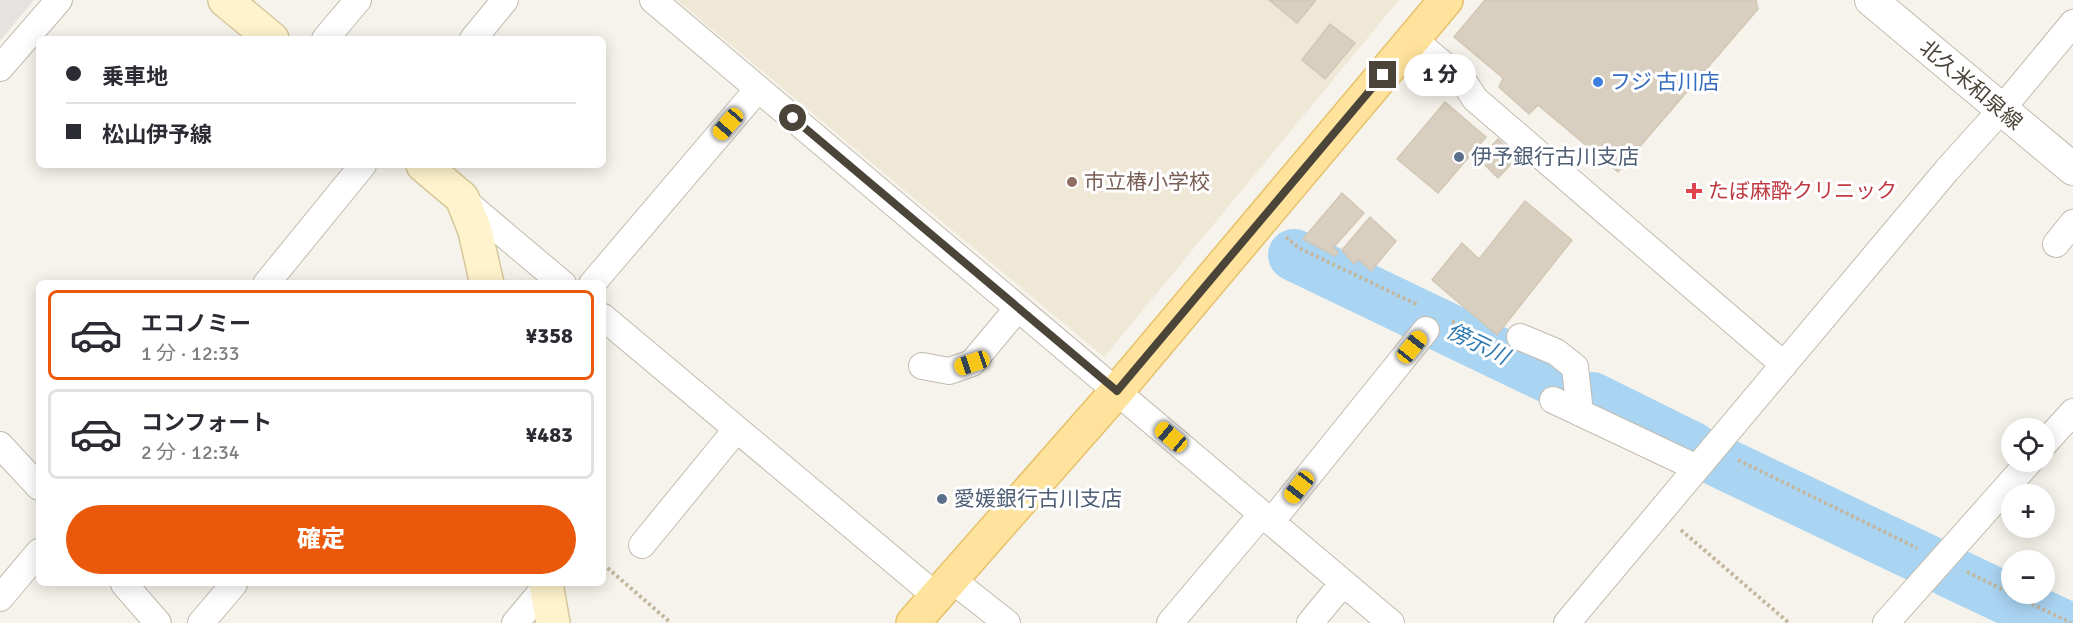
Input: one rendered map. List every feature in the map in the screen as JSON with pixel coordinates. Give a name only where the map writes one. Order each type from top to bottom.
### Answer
[{"type":"main road","points":[[225,0],[268,36]]},
{"type":"main road","points":[[913,623],[1117,391],[1446,0]]},
{"type":"main road","points":[[427,168],[462,198],[475,231],[486,280]]},
{"type":"main road","points":[[546,586],[553,623]]},
{"type":"street","points":[[0,68],[58,0]]},
{"type":"street","points":[[328,36],[358,0]]},
{"type":"street","points":[[475,36],[505,0]]},
{"type":"street","points":[[653,0],[1391,623]]},
{"type":"street","name":"北久米和泉線","points":[[1871,0],[2073,169]]},
{"type":"street","points":[[1567,623],[2073,23]]},
{"type":"street","points":[[1413,39],[1464,82],[1475,99],[1784,365]]},
{"type":"street","points":[[595,280],[758,89]]},
{"type":"street","points":[[269,280],[361,168]]},
{"type":"street","points":[[462,198],[558,280]]},
{"type":"street","points":[[2056,244],[2073,224]]},
{"type":"street","points":[[922,366],[949,371],[972,363],[1018,308]]},
{"type":"street","points":[[606,320],[736,430],[943,588],[1007,623]]},
{"type":"street","points":[[1170,623],[1267,518],[1426,330]]},
{"type":"street","points":[[1520,338],[1556,352],[1575,367],[1580,413]]},
{"type":"street","points":[[1553,400],[1697,468]]},
{"type":"street","points":[[2055,432],[2073,412]]},
{"type":"street","points":[[642,545],[736,430]]},
{"type":"street","points":[[0,445],[36,484]]},
{"type":"street","points":[[1886,623],[2020,472]]},
{"type":"street","points":[[0,598],[36,556]]},
{"type":"street","points":[[1310,623],[1343,583]]},
{"type":"street","points":[[126,586],[158,623]]},
{"type":"street","points":[[201,623],[232,586]]},
{"type":"street","points":[[515,623],[544,586]]},
{"type":"path","points":[[1660,512],[1789,623]]},
{"type":"path","points":[[606,567],[671,623]]},
{"type":"shaded area","points":[[0,0],[34,0],[0,41]]},
{"type":"shaded area","name":"市立椿小学校","points":[[677,0],[1399,0],[1104,357]]},
{"type":"building","points":[[1269,0],[1316,0],[1297,23]]},
{"type":"building","name":"フジ 古川店","points":[[1485,0],[1756,0],[1758,9],[1618,172],[1538,105],[1529,114],[1499,87],[1503,78],[1454,37]]},
{"type":"building","points":[[1330,24],[1355,43],[1325,79],[1302,60]]},
{"type":"building","points":[[1445,102],[1486,137],[1438,193],[1397,159]]},
{"type":"building","points":[[1498,139],[1517,158],[1498,178],[1479,159]]},
{"type":"building","points":[[1342,193],[1364,213],[1333,248],[1338,252],[1335,256],[1303,239]]},
{"type":"building","points":[[1525,201],[1572,240],[1497,335],[1432,280],[1462,243],[1479,259]]},
{"type":"building","points":[[1370,217],[1396,241],[1371,271],[1358,259],[1354,264],[1342,250]]},
{"type":"waterway","name":"傍示川","points":[[1294,255],[1565,385]]},
{"type":"waterway","name":"傍示川","points":[[1592,398],[1693,448]]},
{"type":"waterway","name":"傍示川","points":[[1718,461],[1928,561]]},
{"type":"waterway","name":"傍示川","points":[[1948,571],[2058,623]]},
{"type":"place","name":"フジ 古川店","points":[[1598,82]]},
{"type":"place","name":"伊予銀行古川支店","points":[[1459,157]]},
{"type":"place","name":"市立椿小学校","points":[[1072,182]]},
{"type":"place","name":"たぼ麻酔クリニック","points":[[1694,191]]},
{"type":"place","name":"愛媛銀行古川支店","points":[[942,499]]},
{"type":"route","points":[[793,118],[1117,391],[1383,75]]}]
